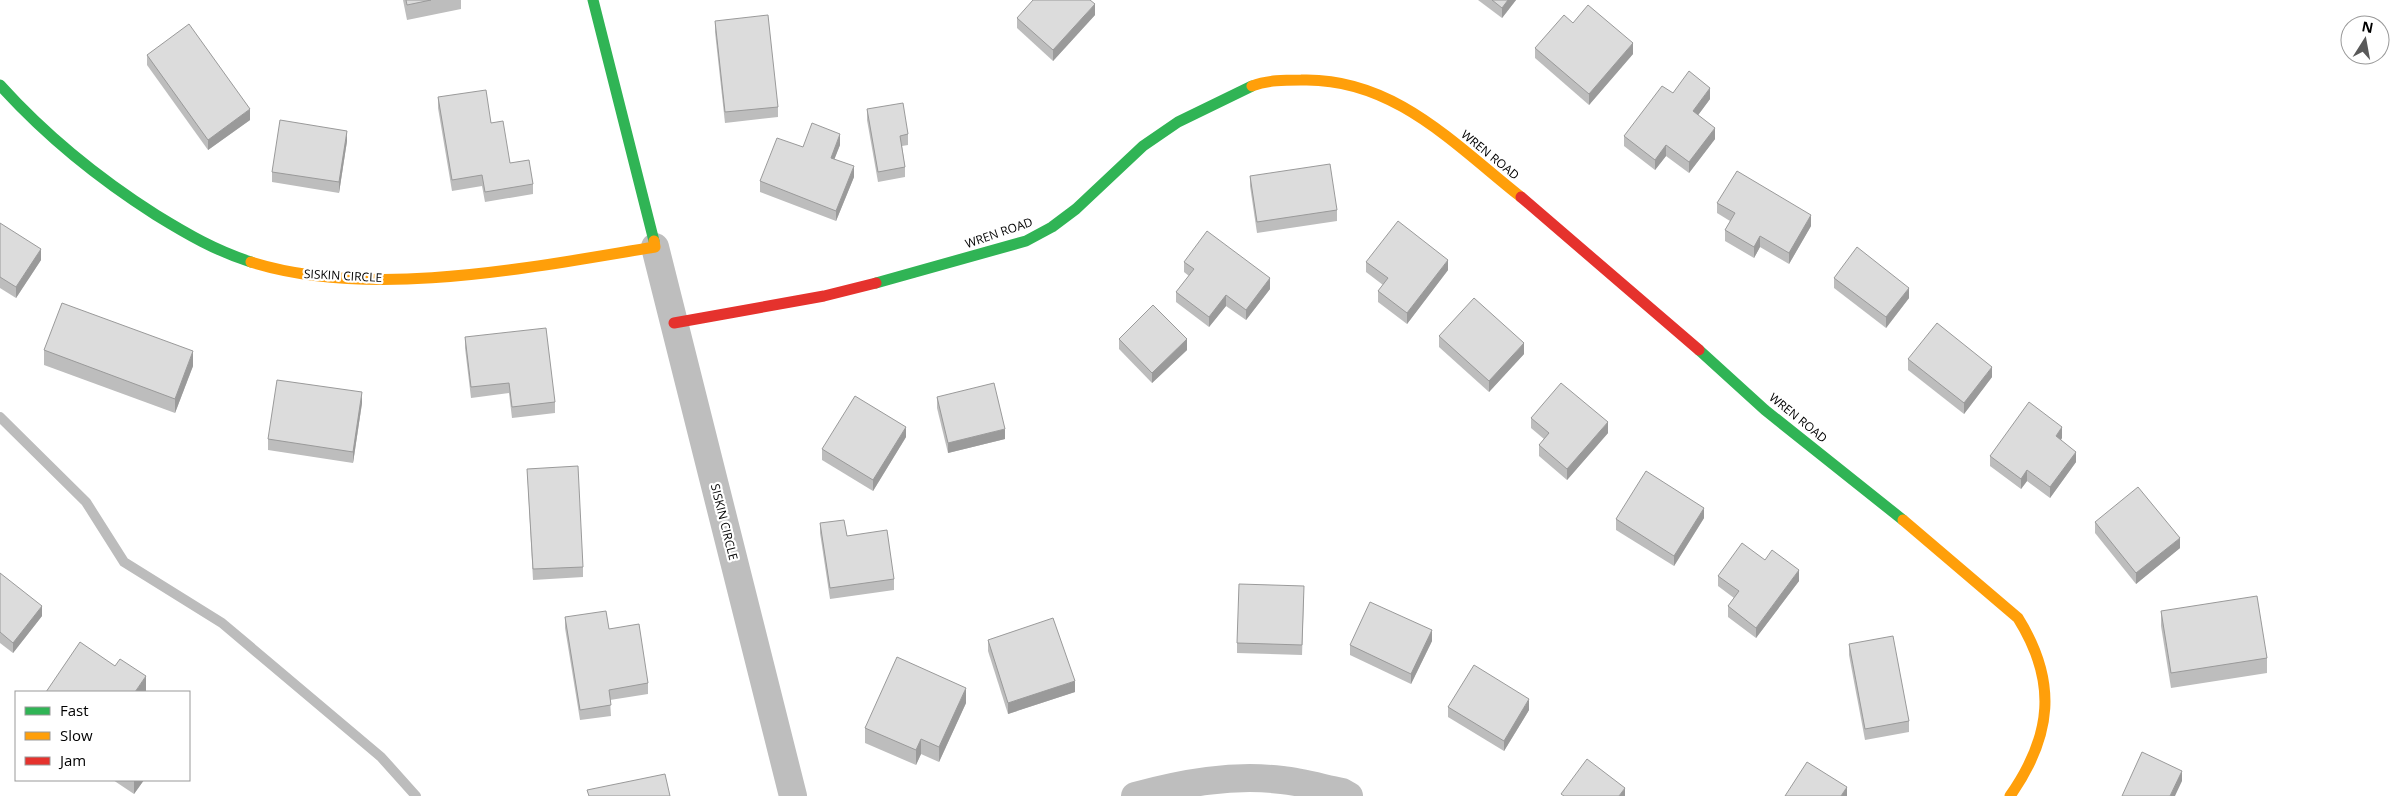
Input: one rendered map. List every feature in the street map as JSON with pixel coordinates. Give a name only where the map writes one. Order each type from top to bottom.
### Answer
[{"type":"street","name":"SISKIN CIRCLE","points":[[593,0],[793,796]]},
{"type":"street","name":"WREN ROAD","points":[[674,323],[824,296],[907,276],[1026,241],[1052,227],[1076,209],[1144,146],[1164,131],[1178,122],[1254,85],[1284,80],[1318,79],[1351,84],[1383,95],[1412,110],[1541,213],[1655,310],[1765,410],[1930,542],[2018,618],[2030,637],[2041,663],[2045,692],[2044,721],[2037,750],[2024,776],[2010,796]]},
{"type":"street","name":"SISKIN CIRCLE","points":[[0,86],[24,113],[64,150],[108,185],[199,241],[238,258],[278,270],[319,277],[353,279],[432,277],[516,270],[655,247]]},
{"type":"street","points":[[1135,796],[1202,781],[1242,778],[1283,780],[1342,792],[1349,796]]},
{"type":"building","points":[[406,0],[431,0],[407,5]]},
{"type":"building","points":[[1033,0],[1090,0],[1095,4],[1053,50],[1017,18]]},
{"type":"building","points":[[1492,0],[1508,0],[1502,8]]},
{"type":"building","points":[[1588,5],[1633,43],[1589,94],[1535,48],[1564,15],[1573,23]]},
{"type":"building","points":[[768,15],[778,107],[725,112],[715,21]]},
{"type":"building","points":[[189,24],[250,109],[208,140],[147,55]]},
{"type":"building","points":[[1689,71],[1710,88],[1693,111],[1715,128],[1689,162],[1666,145],[1655,160],[1624,136],[1662,86],[1673,93]]},
{"type":"building","points":[[486,90],[491,123],[503,121],[510,163],[529,160],[533,184],[485,192],[482,175],[452,180],[438,97]]},
{"type":"building","points":[[903,103],[908,134],[900,136],[905,167],[878,172],[867,109]]},
{"type":"building","points":[[280,120],[347,131],[339,182],[272,172]]},
{"type":"building","points":[[812,123],[840,134],[831,158],[854,166],[836,211],[760,181],[777,138],[803,147]]},
{"type":"building","points":[[1330,164],[1337,210],[1257,222],[1250,176]]},
{"type":"building","points":[[1737,171],[1811,215],[1789,253],[1760,236],[1754,247],[1725,230],[1735,213],[1717,203]]},
{"type":"building","points":[[1398,221],[1448,260],[1407,313],[1378,291],[1388,278],[1366,262]]},
{"type":"building","points":[[0,223],[41,249],[16,287],[0,277]]},
{"type":"building","points":[[1207,231],[1270,278],[1246,310],[1226,295],[1209,317],[1176,292],[1194,269],[1184,262]]},
{"type":"building","points":[[1857,247],[1909,288],[1886,317],[1834,278]]},
{"type":"building","points":[[1474,298],[1524,343],[1489,381],[1439,336]]},
{"type":"building","points":[[62,303],[193,351],[175,399],[44,350]]},
{"type":"building","points":[[1153,305],[1187,339],[1152,373],[1119,339]]},
{"type":"building","points":[[1937,323],[1992,367],[1964,403],[1908,359]]},
{"type":"building","points":[[546,328],[555,402],[512,407],[509,383],[471,387],[465,337]]},
{"type":"building","points":[[277,380],[362,392],[353,452],[268,439]]},
{"type":"building","points":[[994,383],[1005,429],[948,443],[937,397]]},
{"type":"building","points":[[1561,383],[1608,422],[1567,469],[1539,445],[1549,433],[1531,418]]},
{"type":"building","points":[[855,396],[906,427],[873,480],[822,449]]},
{"type":"building","points":[[2029,402],[2062,427],[2056,436],[2076,452],[2050,487],[2027,470],[2021,479],[1990,456]]},
{"type":"building","points":[[578,466],[583,567],[533,569],[527,469]]},
{"type":"building","points":[[1646,471],[1704,508],[1674,556],[1616,519]]},
{"type":"building","points":[[2138,487],[2180,538],[2136,573],[2095,522]]},
{"type":"building","points":[[844,520],[847,536],[887,530],[894,579],[830,588],[820,523]]},
{"type":"building","points":[[1742,543],[1765,560],[1772,550],[1799,570],[1756,628],[1728,606],[1739,591],[1718,576]]},
{"type":"building","points":[[0,573],[42,606],[13,643],[0,632]]},
{"type":"building","points":[[1239,584],[1304,586],[1302,645],[1237,643]]},
{"type":"building","points":[[2257,596],[2267,658],[2171,673],[2161,611]]},
{"type":"building","points":[[1370,602],[1432,630],[1411,674],[1350,645]]},
{"type":"building","points":[[606,611],[609,629],[639,624],[648,683],[609,690],[611,705],[580,710],[565,617]]},
{"type":"building","points":[[1053,618],[1075,681],[1008,703],[988,640]]},
{"type":"building","points":[[1893,636],[1909,721],[1865,729],[1849,644]]},
{"type":"building","points":[[80,642],[115,666],[120,659],[146,676],[136,691],[47,691]]},
{"type":"building","points":[[897,657],[966,688],[939,747],[921,739],[916,750],[865,728]]},
{"type":"building","points":[[1474,665],[1529,699],[1504,741],[1448,707]]},
{"type":"building","points":[[2142,752],[2182,771],[2170,796],[2122,796]]},
{"type":"building","points":[[1587,759],[1625,788],[1619,796],[1564,796],[1561,794]]},
{"type":"building","points":[[1807,762],[1847,787],[1841,796],[1785,796]]},
{"type":"building","points":[[665,774],[670,796],[589,796],[587,790]]},
{"type":"waterway","points":[[0,417],[86,502],[124,562],[222,623],[381,757],[416,796]]},
{"type":"traffic: fast","points":[[593,0],[654,241]]},
{"type":"traffic: fast","points":[[0,85],[54,139],[114,186],[156,215],[190,235],[226,253],[251,262]]},
{"type":"traffic: fast","points":[[876,283],[1026,241],[1052,227],[1076,209],[1143,146],[1178,122],[1252,86]]},
{"type":"traffic: fast","points":[[1699,350],[1765,410],[1903,520]]},
{"type":"traffic: slow","points":[[1252,86],[1270,81],[1301,80],[1334,82],[1365,90],[1393,102],[1420,118],[1446,136],[1521,197]]},
{"type":"traffic: slow","points":[[251,262],[298,273],[348,278],[400,279],[505,271],[655,247],[654,241]]},
{"type":"traffic: slow","points":[[1903,520],[2018,618],[2040,664],[2045,709],[2042,730],[2035,752],[2010,796]]},
{"type":"traffic: jam","points":[[1521,197],[1699,350]]},
{"type":"traffic: jam","points":[[674,323],[824,296],[876,283]]}]
